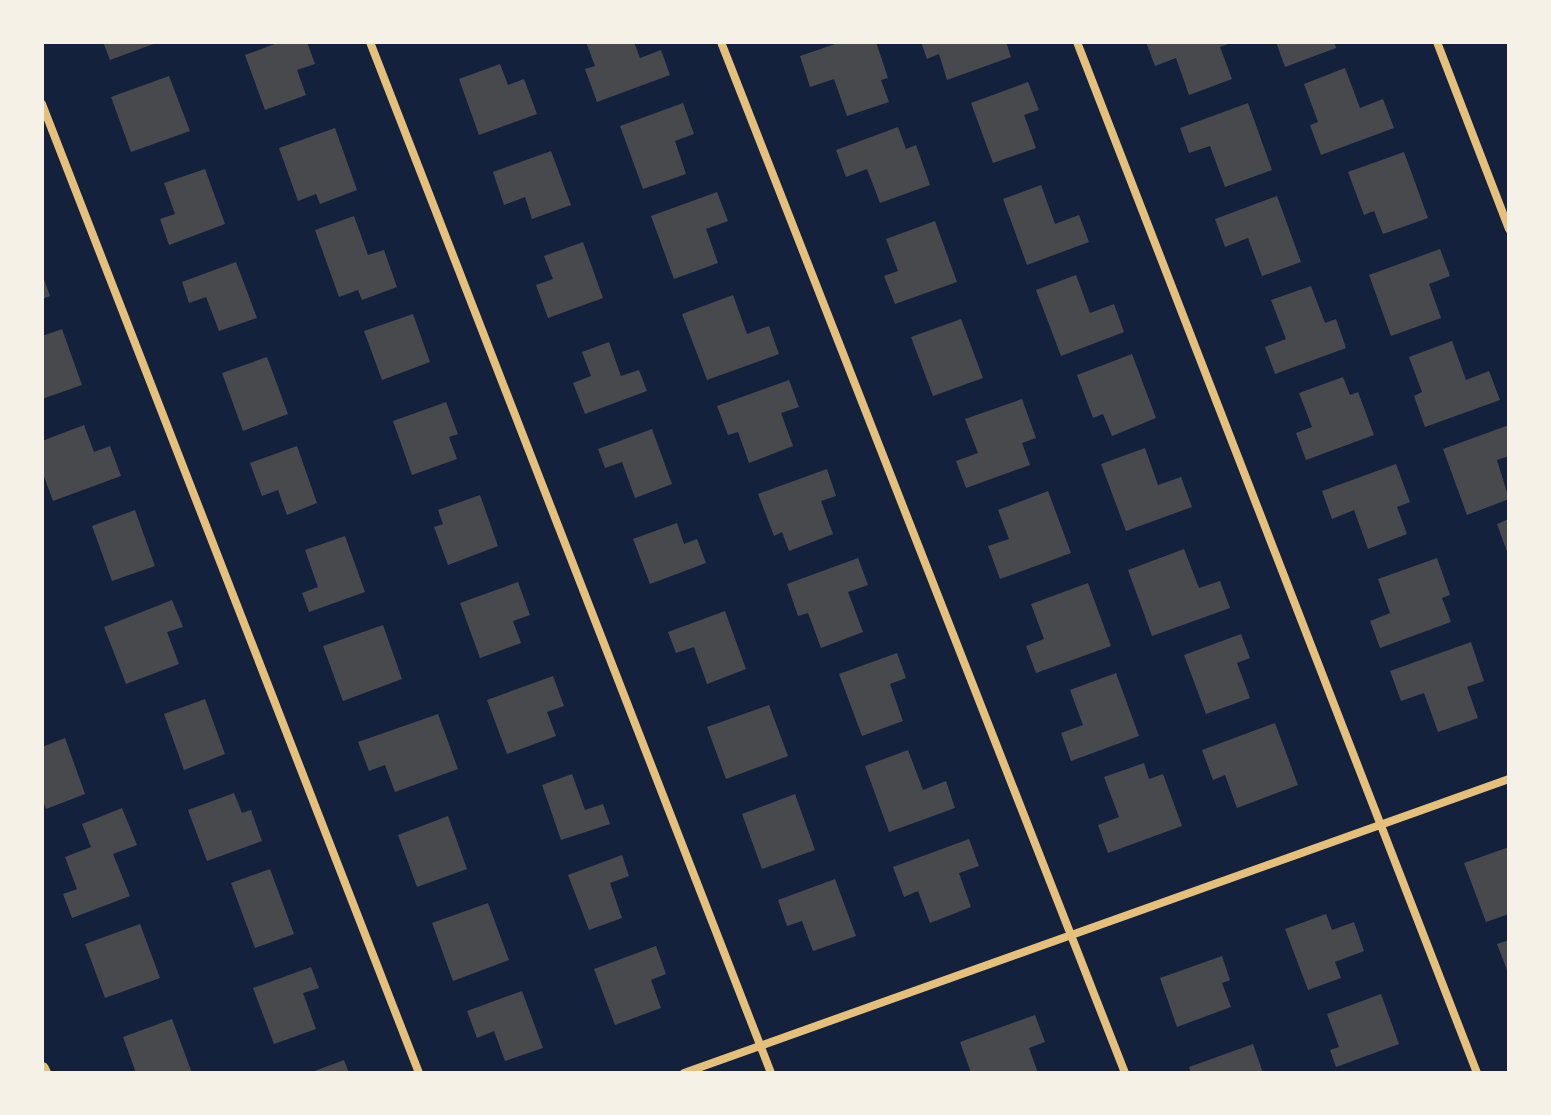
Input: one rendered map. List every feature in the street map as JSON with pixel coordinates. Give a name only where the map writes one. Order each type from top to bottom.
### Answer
[{"type":"street","points":[[370,42],[771,1073]]},
{"type":"street","points":[[721,42],[1125,1073]]},
{"type":"street","points":[[1077,42],[1477,1073]]},
{"type":"street","points":[[1437,42],[1509,229]]},
{"type":"street","points":[[42,104],[419,1073]]},
{"type":"street","points":[[684,1073],[1509,779]]},
{"type":"building","points":[[103,42],[159,42],[110,60]]},
{"type":"building","points":[[280,42],[307,42],[315,64],[297,70],[306,95],[265,110],[245,55]]},
{"type":"building","points":[[586,42],[634,42],[640,58],[661,50],[670,75],[597,102],[585,69],[595,66]]},
{"type":"building","points":[[841,42],[876,42],[888,78],[881,80],[889,102],[847,116],[834,79],[810,87],[800,56]]},
{"type":"building","points":[[921,42],[1006,42],[1011,57],[947,80],[939,54],[927,59]]},
{"type":"building","points":[[1146,42],[1234,42],[1220,47],[1232,79],[1189,95],[1176,58],[1155,66]]},
{"type":"building","points":[[1276,42],[1334,42],[1336,48],[1285,67]]},
{"type":"building","points":[[500,64],[508,85],[524,79],[537,114],[479,135],[459,79]]},
{"type":"building","points":[[1345,68],[1360,108],[1383,99],[1394,128],[1321,155],[1310,125],[1318,122],[1304,84]]},
{"type":"building","points":[[169,76],[190,131],[131,152],[111,97]]},
{"type":"building","points":[[1028,82],[1039,110],[1024,115],[1036,148],[993,163],[971,103]]},
{"type":"building","points":[[683,103],[694,134],[675,141],[686,174],[643,189],[620,126]]},
{"type":"building","points":[[1248,103],[1272,170],[1225,187],[1210,146],[1189,153],[1180,128]]},
{"type":"building","points":[[898,127],[906,149],[916,145],[930,185],[880,203],[867,169],[846,177],[836,150]]},
{"type":"building","points":[[335,128],[357,190],[320,204],[316,194],[298,201],[279,148]]},
{"type":"building","points":[[551,151],[571,205],[532,219],[525,197],[504,205],[493,172]]},
{"type":"building","points":[[1404,152],[1428,218],[1383,234],[1374,211],[1364,215],[1348,172]]},
{"type":"building","points":[[205,169],[225,224],[169,245],[160,219],[175,214],[164,183]]},
{"type":"building","points":[[1041,185],[1055,224],[1079,215],[1089,242],[1027,265],[1003,199]]},
{"type":"building","points":[[717,192],[728,221],[706,229],[718,263],[674,279],[651,216]]},
{"type":"building","points":[[1277,196],[1301,262],[1262,276],[1248,238],[1225,247],[1215,219]]},
{"type":"building","points":[[354,216],[368,255],[384,250],[397,287],[362,300],[358,290],[339,297],[315,230]]},
{"type":"building","points":[[935,221],[957,282],[895,304],[884,276],[898,271],[886,239]]},
{"type":"building","points":[[583,242],[603,298],[548,318],[536,285],[553,279],[544,256]]},
{"type":"building","points":[[1440,249],[1450,276],[1429,284],[1441,318],[1391,336],[1369,275]]},
{"type":"building","points":[[236,262],[257,318],[219,331],[206,297],[189,303],[182,282]]},
{"type":"building","points":[[42,274],[50,296],[42,299]]},
{"type":"building","points":[[1076,275],[1090,313],[1114,304],[1124,332],[1061,356],[1036,290]]},
{"type":"building","points":[[1311,286],[1325,323],[1336,319],[1346,348],[1275,374],[1265,347],[1286,339],[1271,300]]},
{"type":"building","points":[[733,295],[747,334],[769,326],[779,354],[707,380],[682,314]]},
{"type":"building","points":[[413,314],[430,362],[382,380],[364,331]]},
{"type":"building","points":[[961,319],[983,378],[933,396],[911,337]]},
{"type":"building","points":[[62,329],[82,385],[42,399],[42,336]]},
{"type":"building","points":[[1452,341],[1466,380],[1489,371],[1500,400],[1425,427],[1414,396],[1422,392],[1409,357]]},
{"type":"building","points":[[609,342],[621,376],[639,370],[647,391],[585,414],[573,383],[591,376],[582,352]]},
{"type":"building","points":[[1132,354],[1156,418],[1112,436],[1103,414],[1093,418],[1077,375]]},
{"type":"building","points":[[267,357],[288,414],[243,431],[222,373]]},
{"type":"building","points":[[1343,377],[1350,395],[1358,392],[1374,435],[1306,460],[1296,433],[1312,427],[1299,393]]},
{"type":"building","points":[[789,380],[799,407],[781,413],[793,446],[749,463],[738,432],[728,435],[717,406]]},
{"type":"building","points":[[1022,399],[1036,438],[1022,443],[1030,465],[966,488],[956,461],[978,453],[965,419]]},
{"type":"building","points":[[446,402],[458,434],[449,437],[457,459],[412,475],[393,421]]},
{"type":"building","points":[[84,425],[94,452],[110,446],[121,476],[53,501],[42,471],[42,441]]},
{"type":"building","points":[[1509,425],[1509,456],[1497,460],[1509,499],[1467,515],[1443,449]]},
{"type":"building","points":[[652,429],[672,484],[635,498],[622,462],[605,468],[598,449]]},
{"type":"building","points":[[297,446],[317,503],[287,515],[278,490],[262,496],[250,463]]},
{"type":"building","points":[[1145,448],[1158,485],[1181,477],[1192,507],[1126,531],[1101,464]]},
{"type":"building","points":[[1396,464],[1410,502],[1397,507],[1407,534],[1368,549],[1354,510],[1332,519],[1322,491]]},
{"type":"building","points":[[827,469],[836,496],[821,501],[833,534],[789,551],[782,532],[774,536],[758,494]]},
{"type":"building","points":[[1048,491],[1071,553],[1000,579],[988,546],[1009,539],[998,510]]},
{"type":"building","points":[[480,495],[498,546],[448,565],[434,527],[443,524],[438,510]]},
{"type":"building","points":[[135,510],[155,566],[112,581],[92,526]]},
{"type":"building","points":[[1509,519],[1509,557],[1497,524]]},
{"type":"building","points":[[677,523],[684,544],[697,539],[706,563],[650,584],[633,539]]},
{"type":"building","points":[[345,536],[365,592],[309,612],[302,593],[318,587],[305,550]]},
{"type":"building","points":[[1184,549],[1199,588],[1220,581],[1230,608],[1152,636],[1128,570]]},
{"type":"building","points":[[858,558],[868,585],[848,592],[863,632],[821,648],[808,613],[798,616],[787,584]]},
{"type":"building","points":[[1437,558],[1450,595],[1442,598],[1451,622],[1380,648],[1370,621],[1390,613],[1378,579]]},
{"type":"building","points":[[518,582],[530,615],[513,621],[521,643],[480,658],[460,603]]},
{"type":"building","points":[[1088,583],[1111,646],[1036,673],[1026,646],[1044,639],[1031,604]]},
{"type":"building","points":[[172,600],[183,627],[167,632],[179,664],[126,684],[104,627]]},
{"type":"building","points":[[725,611],[746,669],[707,684],[694,647],[676,653],[668,632]]},
{"type":"building","points":[[383,625],[402,679],[343,701],[323,646]]},
{"type":"building","points":[[1241,634],[1250,658],[1237,663],[1250,698],[1206,714],[1184,655]]},
{"type":"building","points":[[1471,642],[1484,681],[1467,687],[1478,718],[1438,732],[1424,693],[1401,701],[1390,671]]},
{"type":"building","points":[[897,653],[906,678],[890,684],[903,721],[862,736],[839,674]]},
{"type":"building","points":[[1116,673],[1139,736],[1071,761],[1061,733],[1083,725],[1070,690]]},
{"type":"building","points":[[553,676],[564,706],[547,712],[556,736],[507,754],[487,700]]},
{"type":"building","points":[[205,699],[225,754],[184,770],[164,714]]},
{"type":"building","points":[[769,705],[788,756],[726,779],[707,727]]},
{"type":"building","points":[[438,714],[458,769],[395,792],[385,765],[369,771],[358,742]]},
{"type":"building","points":[[1275,723],[1298,785],[1237,808],[1225,775],[1213,780],[1202,750]]},
{"type":"building","points":[[65,738],[85,794],[46,809],[42,799],[42,747]]},
{"type":"building","points":[[908,750],[923,790],[946,781],[955,808],[889,832],[865,766]]},
{"type":"building","points":[[1144,763],[1149,779],[1163,774],[1182,826],[1108,853],[1098,825],[1119,817],[1104,777]]},
{"type":"building","points":[[572,774],[585,810],[603,804],[610,824],[561,840],[542,785]]},
{"type":"building","points":[[234,793],[242,813],[251,810],[262,841],[207,861],[188,810]]},
{"type":"building","points":[[795,794],[815,850],[762,869],[742,814]]},
{"type":"building","points":[[122,808],[137,845],[113,854],[130,896],[72,918],[63,894],[77,889],[65,857],[91,847],[82,824]]},
{"type":"building","points":[[448,816],[467,869],[417,887],[398,835]]},
{"type":"building","points":[[969,839],[979,866],[959,873],[971,907],[930,923],[918,891],[904,897],[893,867]]},
{"type":"building","points":[[1509,847],[1509,914],[1486,922],[1464,863]]},
{"type":"building","points":[[622,855],[629,876],[610,883],[622,918],[589,930],[568,875]]},
{"type":"building","points":[[270,869],[294,934],[255,948],[231,883]]},
{"type":"building","points":[[835,879],[856,936],[813,951],[802,921],[787,926],[778,900]]},
{"type":"building","points":[[488,903],[509,960],[453,981],[432,923]]},
{"type":"building","points":[[1326,914],[1332,930],[1354,922],[1364,951],[1335,962],[1341,978],[1308,990],[1285,929]]},
{"type":"building","points":[[140,924],[160,978],[105,998],[85,944]]},
{"type":"building","points":[[1509,940],[1509,975],[1497,944]]},
{"type":"building","points":[[656,946],[666,974],[651,980],[661,1008],[615,1025],[594,969]]},
{"type":"building","points":[[1222,956],[1230,980],[1222,983],[1231,1007],[1177,1027],[1160,978]]},
{"type":"building","points":[[311,967],[319,988],[303,993],[316,1029],[274,1044],[253,988]]},
{"type":"building","points":[[522,991],[543,1048],[505,1061],[494,1031],[477,1038],[467,1011]]},
{"type":"building","points":[[1381,994],[1399,1044],[1336,1067],[1330,1050],[1339,1047],[1327,1014]]},
{"type":"building","points":[[1035,1015],[1045,1042],[1029,1048],[1038,1073],[971,1073],[960,1042]]},
{"type":"building","points":[[172,1019],[192,1073],[136,1073],[123,1037]]},
{"type":"building","points":[[1253,1044],[1263,1073],[1191,1073],[1189,1067]]},
{"type":"building","points":[[344,1060],[349,1073],[309,1073]]}]
